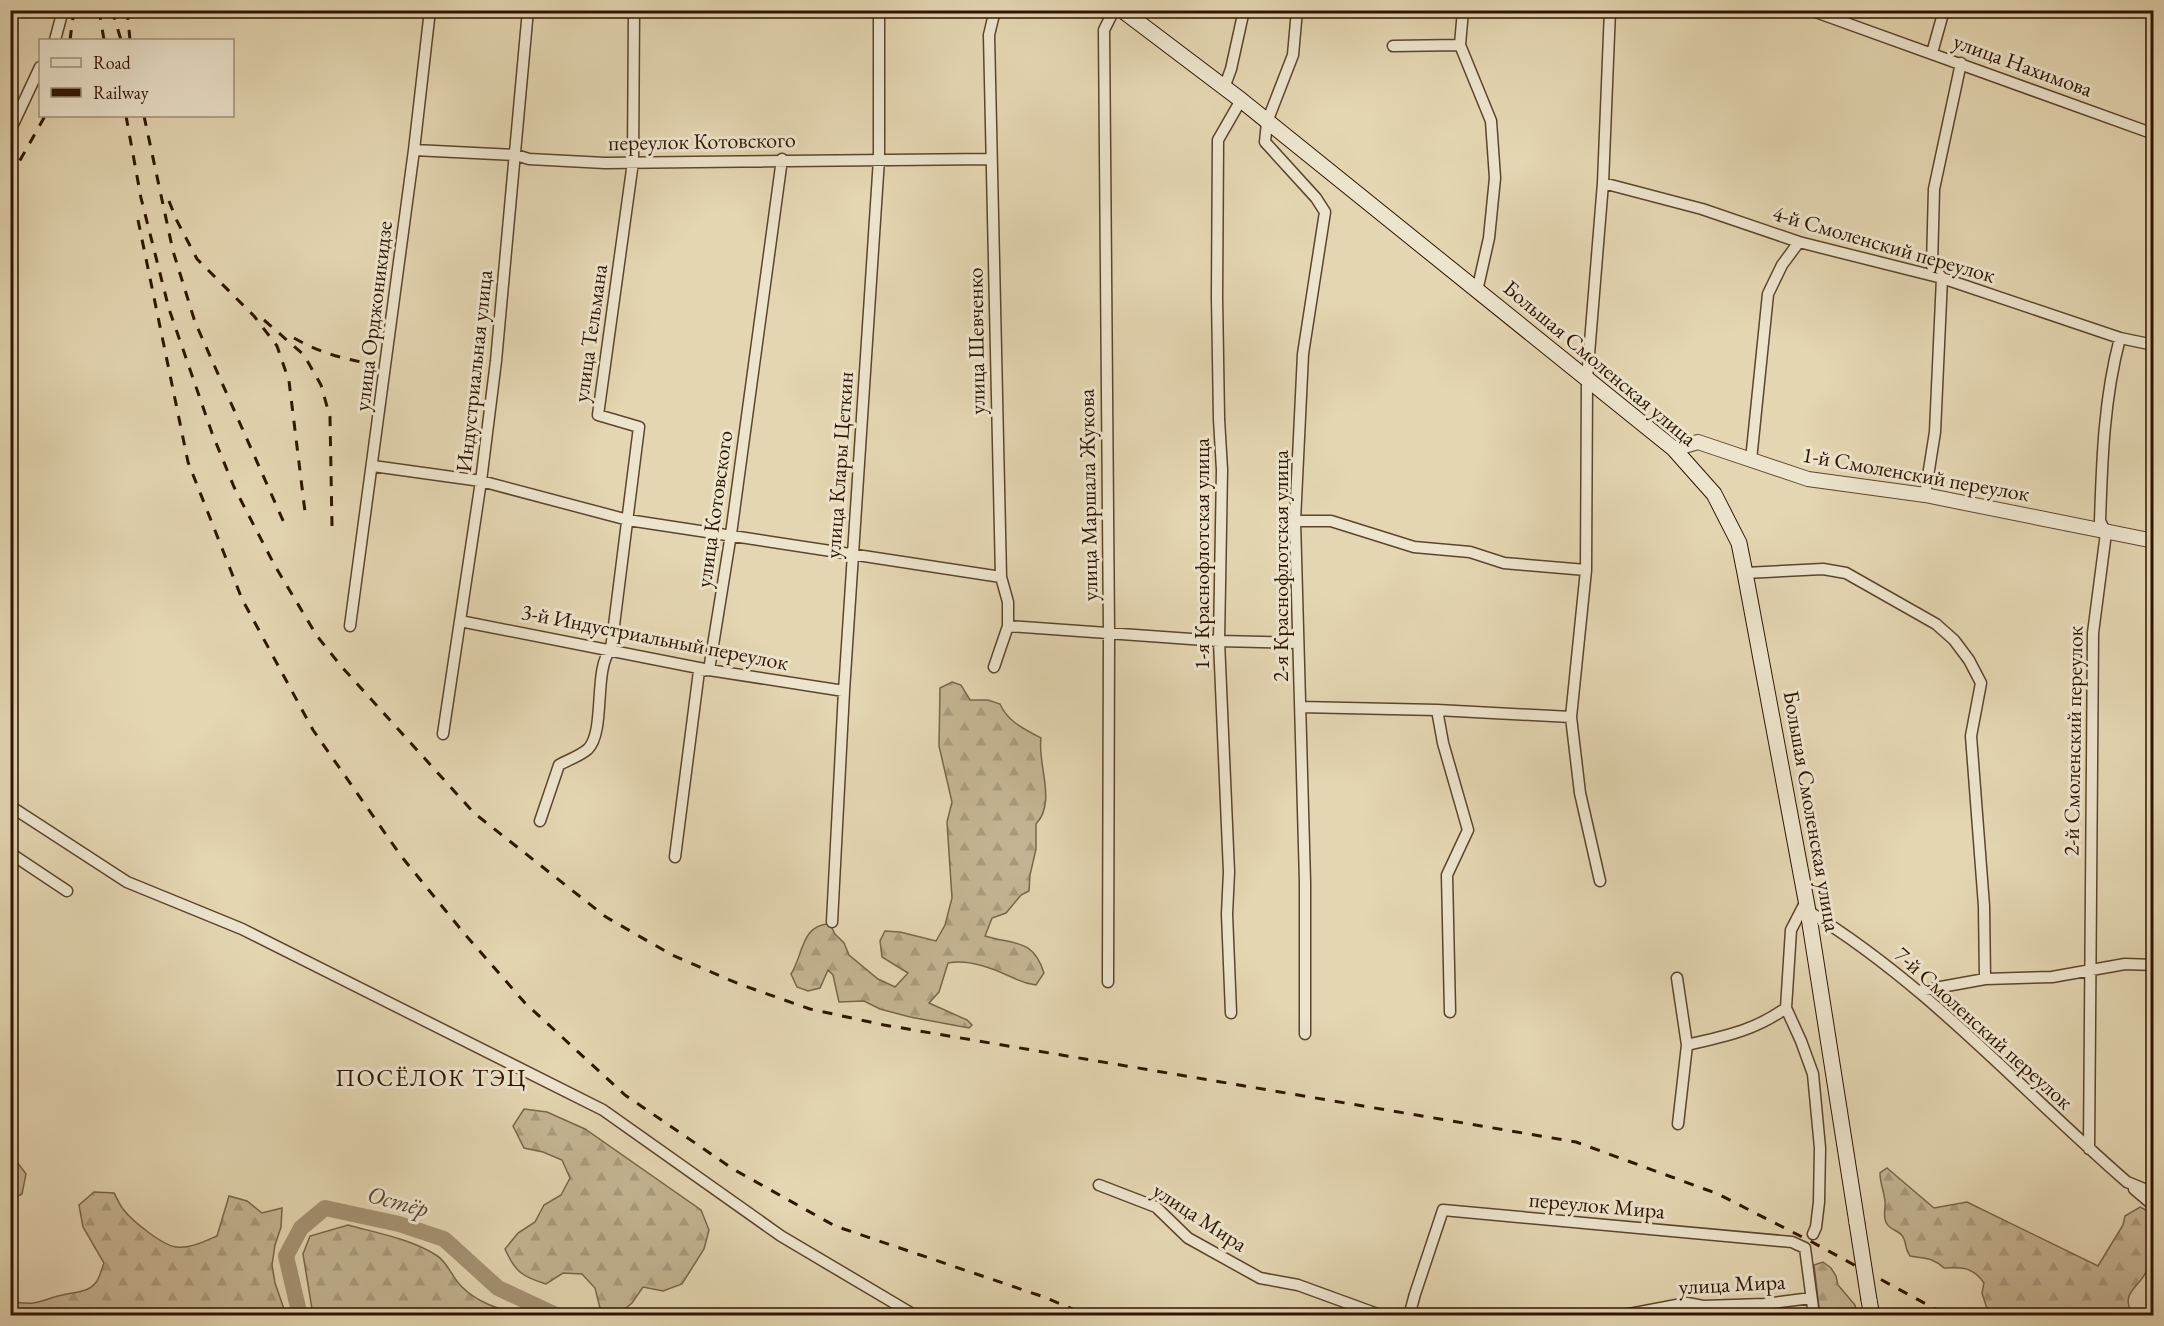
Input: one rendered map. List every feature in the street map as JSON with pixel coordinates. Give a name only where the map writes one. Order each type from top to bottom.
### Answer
[{"type":"main road","name":"Большая Смоленская улица","points":[[1122,10],[1241,100],[1674,449],[1714,494],[1739,543],[1780,749],[1872,1316]]},
{"type":"street","points":[[55,39],[63,10]]},
{"type":"street","name":"улица Орджоникидзе","points":[[350,626],[373,466],[430,10]]},
{"type":"street","name":"Индустриальная улица","points":[[444,734],[496,361],[528,10]]},
{"type":"street","name":"улица Тельмана","points":[[540,821],[559,765],[589,748],[596,729],[600,683],[607,653],[611,649],[639,427],[598,415],[633,162],[634,10]]},
{"type":"street","name":"улица Клары Цеткин","points":[[832,922],[852,553],[879,159],[879,10]]},
{"type":"street","name":"улица Шевченко","points":[[994,667],[1008,626],[1008,602],[1000,576],[989,35],[995,10]]},
{"type":"street","name":"улица Маршала Жукова","points":[[1108,982],[1109,633],[1104,30],[1114,10]]},
{"type":"street","points":[[1224,88],[1231,69],[1244,10]]},
{"type":"street","points":[[1267,122],[1293,55],[1297,10]]},
{"type":"street","points":[[1463,10],[1460,45],[1491,121],[1496,178],[1489,238],[1477,291]]},
{"type":"street","points":[[1600,881],[1580,793],[1571,717],[1586,570],[1587,379],[1603,183],[1610,10]]},
{"type":"street","name":"улица Нахимова","points":[[1810,10],[2154,134]]},
{"type":"street","points":[[1932,53],[1944,10]]},
{"type":"street","points":[[1393,46],[1460,45]]},
{"type":"street","points":[[1925,495],[1935,432],[1942,278],[1932,266],[1934,189],[1961,63]]},
{"type":"street","points":[[10,131],[39,69]]},
{"type":"street","name":"1-я Краснофлотская улица","points":[[1231,1013],[1227,914],[1229,872],[1219,641],[1222,470],[1217,308],[1218,140],[1241,100]]},
{"type":"street","name":"2-я Краснофлотская улица","points":[[1267,122],[1265,142],[1316,198],[1325,212],[1303,354],[1295,521],[1305,882],[1305,1034]]},
{"type":"street","name":"переулок Котовского","points":[[414,150],[516,155],[529,159],[633,162],[992,159]]},
{"type":"street","name":"улица Котовского","points":[[675,856],[699,671],[709,670],[731,534],[782,159]]},
{"type":"street","name":"4-й Смоленский переулок","points":[[1603,183],[1701,209],[1799,242],[1942,278],[2120,338],[2154,345]]},
{"type":"street","points":[[1751,460],[1768,294],[1782,265],[1799,242]]},
{"type":"street","name":"2-й Смоленский переулок","points":[[2089,1149],[2093,633],[2106,533],[2100,521],[2103,435],[2111,371],[2120,338]]},
{"type":"street","name":"1-й Смоленский переулок","points":[[1674,449],[1698,442],[1808,479],[1925,495],[2154,542]]},
{"type":"street","points":[[373,466],[481,481],[628,520],[1000,576]]},
{"type":"street","points":[[1295,521],[1331,521],[1414,547],[1470,552],[1504,563],[1586,570]]},
{"type":"street","points":[[1745,573],[1823,569],[1846,573],[1936,624],[1954,640],[1969,660],[1981,682],[1971,736],[1984,906],[1985,979]]},
{"type":"street","name":"3-й Индустриальный переулок","points":[[460,621],[709,670],[844,691]]},
{"type":"street","points":[[1008,626],[1219,641],[1297,644]]},
{"type":"street","points":[[1300,707],[1437,710],[1571,717]]},
{"type":"street","points":[[1437,710],[1443,742],[1468,830],[1447,875],[1450,1012]]},
{"type":"street","points":[[10,806],[127,882],[242,929],[603,1110],[782,1236],[916,1316]]},
{"type":"street","points":[[10,853],[67,891]]},
{"type":"street","points":[[1807,906],[1791,930],[1786,1008],[1813,1074],[1820,1148],[1819,1202],[1813,1234]]},
{"type":"street","name":"7-й Смоленский переулок","points":[[1807,906],[1918,991],[2154,1206]]},
{"type":"street","points":[[1918,991],[1985,979],[2052,977],[2124,964],[2154,965]]},
{"type":"street","points":[[1677,978],[1687,1045],[1678,1124]]},
{"type":"street","points":[[1687,1045],[1739,1032],[1767,1022],[1786,1008]]},
{"type":"street","name":"7-й Смоленский переулок","points":[[2127,1182],[2154,1193]]},
{"type":"street","name":"улица Мира","points":[[1099,1185],[1156,1206],[1188,1238],[1260,1278],[1298,1285],[1383,1316]]},
{"type":"street","name":"переулок Мира","points":[[1409,1316],[1443,1210],[1792,1242],[1805,1248],[1811,1298]]},
{"type":"street","points":[[1811,1298],[1814,1316]]},
{"type":"street","name":"улица Мира","points":[[1619,1316],[1687,1303],[1703,1311],[1811,1298]]},
{"type":"green space","points":[[952,682],[961,685],[970,700],[988,700],[1000,704],[1007,716],[1041,738],[1040,748],[1046,794],[1042,815],[1036,824],[1036,849],[1029,891],[1021,895],[1006,913],[992,918],[985,936],[1014,942],[1028,948],[1034,954],[1044,973],[1036,985],[1024,983],[979,965],[963,962],[948,963],[939,992],[929,1003],[967,1020],[972,1025],[969,1028],[910,1017],[880,1009],[864,1001],[839,1002],[833,975],[828,970],[820,988],[808,991],[797,987],[791,974],[808,935],[820,925],[830,924],[835,934],[844,943],[849,955],[878,979],[895,987],[908,973],[882,957],[880,941],[885,931],[900,932],[936,941],[945,925],[952,898],[947,822],[952,802],[939,746],[940,688]]},
{"type":"green space","points":[[524,1109],[547,1112],[585,1129],[701,1210],[709,1230],[704,1249],[682,1284],[663,1291],[643,1287],[632,1303],[618,1315],[600,1308],[595,1288],[582,1274],[563,1273],[546,1284],[531,1279],[516,1268],[505,1249],[518,1233],[535,1222],[544,1205],[561,1195],[570,1178],[562,1160],[543,1152],[524,1148],[513,1126]]},
{"type":"green space","points":[[11,1154],[26,1174],[22,1194],[11,1200]]},
{"type":"green space","points":[[1887,1168],[1934,1208],[1967,1202],[2098,1266],[2123,1225],[2125,1216],[2140,1207],[2147,1211],[2152,1215],[2154,1224],[2148,1249],[2147,1270],[2129,1296],[2129,1307],[2133,1315],[1989,1315],[1982,1293],[1984,1283],[1976,1274],[1962,1268],[1944,1268],[1932,1260],[1910,1256],[1903,1236],[1887,1224],[1880,1173]]},
{"type":"green space","points":[[94,1192],[114,1193],[123,1209],[140,1226],[163,1242],[176,1247],[192,1246],[217,1236],[229,1196],[247,1201],[262,1213],[282,1208],[281,1227],[272,1265],[275,1283],[286,1315],[11,1315],[11,1301],[38,1302],[86,1290],[97,1281],[104,1263],[83,1227],[79,1205]]},
{"type":"green space","points":[[348,1225],[394,1237],[426,1249],[440,1258],[468,1293],[497,1308],[520,1315],[313,1315],[303,1254],[310,1236]]},
{"type":"green space","points":[[1823,1262],[1831,1268],[1838,1285],[1855,1305],[1857,1315],[1820,1315],[1814,1265]]},
{"type":"waterway","name":"Остёр","points":[[300,1316],[286,1256],[301,1228],[325,1208],[399,1224],[444,1239],[498,1288],[558,1316]]},
{"type":"railway","points":[[70,39],[74,10]]},
{"type":"railway","points":[[99,10],[104,39]]},
{"type":"railway","points":[[112,10],[121,39]]},
{"type":"railway","points":[[127,10],[130,39]]},
{"type":"railway","points":[[10,178],[44,117]]},
{"type":"railway","points":[[126,117],[141,198],[169,309],[212,433],[234,487],[275,566],[317,636],[341,666],[474,813],[606,917],[672,955],[739,984],[810,1009],[884,1025],[1576,1142],[1718,1194],[1948,1316]]},
{"type":"railway","points":[[144,117],[173,251],[195,322],[285,525]]},
{"type":"railway","points":[[169,201],[197,259],[254,316],[277,346],[289,381],[306,520]]},
{"type":"railway","points":[[138,220],[188,462],[242,599],[313,730],[401,856],[463,932],[525,1003],[625,1095],[733,1169],[835,1226],[1044,1297],[1089,1316]]},
{"type":"railway","points":[[264,320],[304,355],[321,385],[330,417],[332,526]]},
{"type":"railway","points":[[294,338],[332,355],[372,364]]},
{"type":"district","name":"ПОСЁЛОК ТЭЦ","points":[[431,1077]]}]
